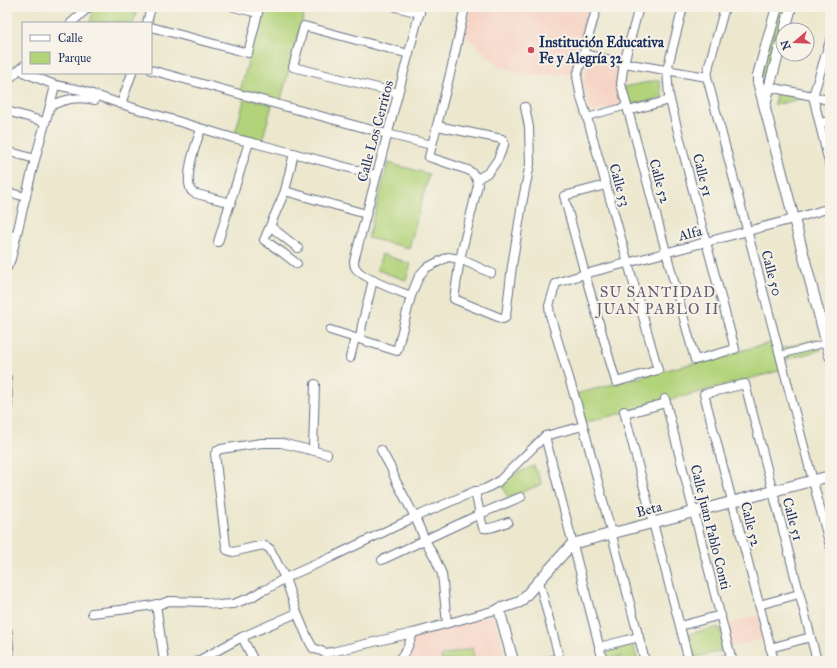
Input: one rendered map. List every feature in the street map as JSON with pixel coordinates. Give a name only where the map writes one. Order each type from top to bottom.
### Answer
[{"type":"street","points":[[72,22],[88,7]]},
{"type":"street","points":[[146,22],[151,7]]},
{"type":"street","points":[[152,27],[248,53],[258,13],[234,7]]},
{"type":"street","points":[[396,7],[420,10]]},
{"type":"street","points":[[465,7],[454,62],[429,157],[468,170],[473,173],[477,179],[478,185],[460,259],[454,299],[500,318],[505,318],[506,316],[522,204],[530,164],[529,127],[525,107]]},
{"type":"street","name":"Calle 53","points":[[585,274],[616,382],[658,370],[581,98],[577,76],[597,7]]},
{"type":"street","name":"Calle 52","points":[[638,7],[624,63],[621,84],[695,360]]},
{"type":"street","name":"Calle 51","points":[[683,7],[667,70],[670,100],[735,349],[695,360]]},
{"type":"street","name":"Calle 50","points":[[724,7],[707,77],[830,546]]},
{"type":"street","points":[[777,7],[758,75],[758,82],[793,219],[828,342],[830,356]]},
{"type":"street","points":[[787,22],[791,7]]},
{"type":"street","name":"Calle Los Cerritos","points":[[374,280],[357,271],[354,261],[420,10]]},
{"type":"street","points":[[398,93],[293,67],[304,26],[409,54]]},
{"type":"street","points":[[830,41],[813,96],[830,167]]},
{"type":"street","points":[[583,54],[624,63],[707,77]]},
{"type":"street","points":[[765,109],[776,62]]},
{"type":"street","points":[[7,81],[22,70]]},
{"type":"street","points":[[152,70],[432,145]]},
{"type":"street","points":[[31,74],[54,85],[81,90],[201,129],[376,175]]},
{"type":"street","points":[[121,104],[132,74]]},
{"type":"street","points":[[7,268],[11,259],[54,85]]},
{"type":"street","points":[[769,87],[830,101]]},
{"type":"street","points":[[50,106],[65,100],[84,97],[121,104]]},
{"type":"street","points":[[587,117],[670,100]]},
{"type":"street","points":[[7,111],[45,122]]},
{"type":"street","points":[[820,123],[830,121]]},
{"type":"street","points":[[437,126],[503,140],[504,145],[490,172],[477,179]]},
{"type":"street","points":[[201,129],[190,168],[190,189],[192,193],[231,203]]},
{"type":"street","points":[[218,242],[249,142]]},
{"type":"street","points":[[7,151],[35,159]]},
{"type":"street","points":[[294,153],[285,191],[271,227],[264,240],[297,264]]},
{"type":"street","points":[[585,274],[564,196],[606,185]]},
{"type":"street","points":[[285,191],[366,214]]},
{"type":"street","points":[[7,192],[26,197]]},
{"type":"street","name":"Alfa","points":[[583,426],[550,316],[549,306],[556,283],[628,262],[830,208]]},
{"type":"street","points":[[271,227],[298,248]]},
{"type":"street","points":[[7,234],[16,237]]},
{"type":"street","points":[[330,330],[397,351],[411,296],[419,276],[426,268],[448,257],[460,259],[491,273]]},
{"type":"street","points":[[350,358],[362,325],[374,280],[411,296]]},
{"type":"street","points":[[780,355],[828,342]]},
{"type":"street","points":[[7,378],[7,408]]},
{"type":"street","points":[[313,450],[315,384]]},
{"type":"street","name":"Calle 51","points":[[704,394],[745,384],[817,661]]},
{"type":"street","name":"Calle 52","points":[[704,394],[774,661]]},
{"type":"street","name":"Calle Juan Pablo Conti","points":[[653,522],[624,412],[666,401],[732,659]]},
{"type":"street","points":[[92,613],[120,610],[169,601],[206,602],[218,605],[233,604],[252,597],[284,578],[346,551],[415,517],[475,491],[485,489],[498,482],[545,436],[583,426],[645,661]]},
{"type":"street","points":[[545,436],[602,661]]},
{"type":"street","points":[[327,454],[281,443],[265,443],[221,449],[215,454],[226,546],[228,550],[233,552],[263,545],[270,550],[284,578],[308,639],[313,648],[326,653],[345,650],[414,633],[520,602],[572,544]]},
{"type":"street","points":[[381,450],[442,574],[447,624]]},
{"type":"street","name":"Beta","points":[[572,544],[830,476]]},
{"type":"street","points":[[475,491],[482,526],[484,529],[508,522]]},
{"type":"street","points":[[382,560],[480,514],[521,497]]},
{"type":"street","points":[[653,522],[689,661]]},
{"type":"street","points":[[539,581],[559,660],[548,661]]},
{"type":"street","points":[[759,605],[799,594]]},
{"type":"street","points":[[156,604],[164,661]]},
{"type":"street","points":[[500,609],[514,661]]},
{"type":"street","points":[[198,661],[242,637],[297,613]]},
{"type":"street","points":[[680,626],[721,615]]},
{"type":"street","points":[[7,630],[10,661]]},
{"type":"street","points":[[401,660],[414,633]]},
{"type":"street","points":[[242,637],[254,661]]},
{"type":"street","points":[[599,648],[639,637]]},
{"type":"street","points":[[770,648],[810,638]]},
{"type":"street","points":[[719,661],[732,659]]},
{"type":"shaded area","name":"Institución Educativa Fe y Alegría 32","points":[[471,7],[591,7],[575,74],[528,75],[500,67],[464,34]]},
{"type":"shaded area","points":[[590,59],[622,68],[625,104],[590,113],[583,83]]},
{"type":"shaded area","points":[[494,614],[506,661],[405,661],[413,637]]},
{"type":"shaded area","points":[[759,615],[765,638],[731,647],[725,624]]},
{"type":"green space","points":[[94,7],[138,7],[133,22],[90,22]]},
{"type":"green space","points":[[263,7],[306,7],[280,103],[240,91]]},
{"type":"green space","points":[[779,7],[785,7],[781,22],[775,22]]},
{"type":"green space","points":[[775,22],[775,46],[767,78],[761,76]]},
{"type":"green space","points":[[659,80],[663,98],[628,105],[624,87]]},
{"type":"green space","points":[[777,92],[804,98],[775,105],[775,97]]},
{"type":"green space","points":[[245,97],[272,105],[262,141],[235,134]]},
{"type":"green space","points":[[388,163],[429,174],[409,248],[368,238]]},
{"type":"green space","points":[[382,254],[411,264],[406,280],[377,270]]},
{"type":"green space","points":[[818,339],[821,350],[780,361],[782,370],[584,423],[576,394],[774,342],[776,350]]},
{"type":"green space","points":[[534,466],[542,484],[508,498],[500,480]]},
{"type":"green space","points":[[719,627],[725,650],[693,658],[688,634]]},
{"type":"green space","points":[[633,645],[638,661],[605,661],[622,656],[608,659],[606,652]]},
{"type":"green space","points":[[472,648],[475,661],[442,661],[441,656]]},
{"type":"place","name":"Institución Educativa Fe y Alegría 32","points":[[531,50]]},
{"type":"district","name":"SU SANTIDAD JUAN PABLO II","points":[[658,300]]}]
